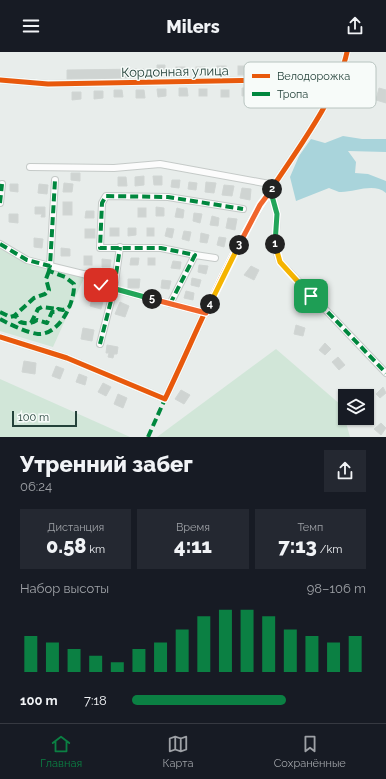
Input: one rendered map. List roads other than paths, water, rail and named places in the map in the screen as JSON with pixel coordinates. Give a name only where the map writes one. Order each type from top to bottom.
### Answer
[{"type":"street","points":[[343,62],[347,52]]},
{"type":"street","name":"Кордонная улица","points":[[0,80],[48,84],[244,80]]},
{"type":"street","points":[[0,336],[67,358],[165,399],[247,229],[322,108]]},
{"type":"street","points":[[30,167],[114,168],[160,164],[275,185]]},
{"type":"street","points":[[50,266],[55,180]]},
{"type":"street","points":[[0,203],[2,184]]},
{"type":"street","points":[[275,185],[272,196],[277,214],[275,247],[280,262],[386,373]]},
{"type":"street","points":[[215,258],[161,248],[100,248],[102,203],[106,196],[168,197],[243,209]]},
{"type":"street","points":[[0,244],[27,260],[87,276],[101,285],[206,313]]},
{"type":"street","points":[[100,344],[114,289],[120,247]]},
{"type":"street","points":[[170,304],[195,254]]},
{"type":"water","points":[[343,136],[362,139],[386,139],[386,152],[348,151],[356,162],[355,173],[368,174],[386,181],[386,193],[375,188],[339,192],[329,188],[296,201],[290,177],[299,156],[311,139],[325,143]]}]
